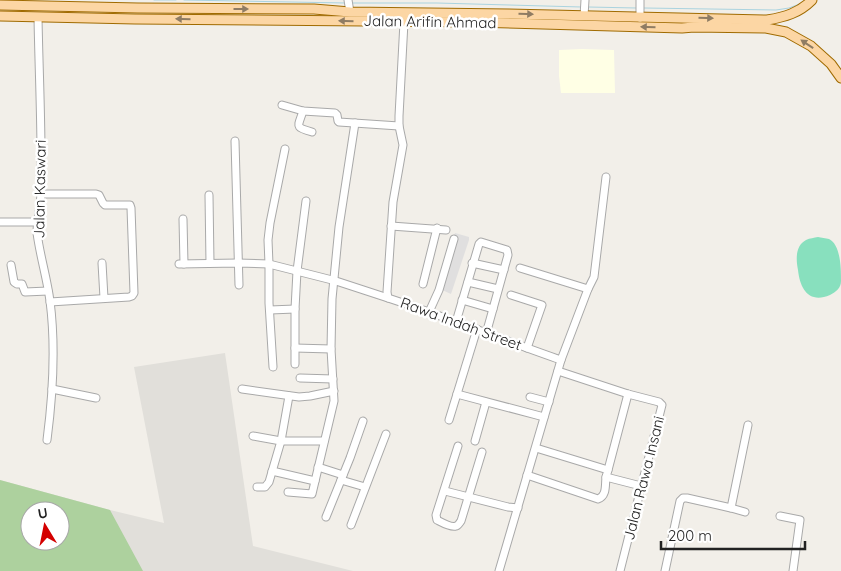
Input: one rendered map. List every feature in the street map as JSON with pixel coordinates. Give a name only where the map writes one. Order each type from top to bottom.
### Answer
[{"type":"main road","name":"Jalan Arifin Ahmad","points":[[0,16],[404,24],[584,16],[768,20],[782,18],[797,12],[812,0]]},
{"type":"main road","name":"Jalan Arifin Ahmad","points":[[0,5],[78,3],[138,8],[180,4],[509,18],[682,28],[766,28],[792,34],[811,46],[831,64],[841,78]]},
{"type":"main road","points":[[135,19],[138,8]]},
{"type":"street","points":[[348,0],[350,12]]},
{"type":"street","points":[[584,16],[585,0]]},
{"type":"street","points":[[640,0],[640,18]]},
{"type":"street","name":"Jalan Kaswari","points":[[38,17],[41,194],[37,222],[38,242],[44,264],[50,302],[54,353],[47,440]]},
{"type":"street","name":"Rawa Indah Street","points":[[404,24],[399,116],[403,145],[394,190],[388,298],[561,360]]},
{"type":"street","points":[[282,105],[302,111],[335,114],[339,122],[399,126]]},
{"type":"street","points":[[302,111],[298,125],[300,129],[312,132]]},
{"type":"street","points":[[288,492],[312,494],[334,401],[331,349],[332,299],[339,227],[355,123]]},
{"type":"street","points":[[235,142],[239,285]]},
{"type":"street","points":[[273,367],[268,232],[285,149]]},
{"type":"street","points":[[499,571],[561,360],[594,276],[606,176]]},
{"type":"street","points":[[41,194],[96,194],[99,195],[105,204],[130,205],[131,208],[134,293],[132,296],[50,302]]},
{"type":"street","points":[[209,195],[210,263]]},
{"type":"street","points":[[295,364],[296,270],[306,201]]},
{"type":"street","points":[[183,219],[182,264],[270,264],[334,280],[388,298]]},
{"type":"street","points":[[0,222],[37,222]]},
{"type":"street","points":[[391,226],[446,230]]},
{"type":"street","points":[[423,284],[437,228]]},
{"type":"street","points":[[429,312],[439,290],[454,239]]},
{"type":"street","points":[[456,322],[478,245],[481,242],[507,250],[508,255],[486,334]]},
{"type":"street","points":[[102,263],[104,298]]},
{"type":"street","points":[[472,263],[504,270]]},
{"type":"street","points":[[11,265],[14,282],[22,284],[24,291],[48,291]]},
{"type":"street","points":[[520,268],[588,289]]},
{"type":"street","points":[[468,282],[498,289]]},
{"type":"street","points":[[511,294],[542,305],[527,348]]},
{"type":"street","points":[[462,300],[493,309]]},
{"type":"street","points":[[270,310],[295,309]]},
{"type":"street","points":[[450,420],[477,329]]},
{"type":"street","points":[[295,348],[331,349]]},
{"type":"street","name":"Jalan Rawa Insani","points":[[558,371],[659,402],[662,405],[620,571]]},
{"type":"street","points":[[300,378],[333,379]]},
{"type":"street","points":[[52,389],[96,398]]},
{"type":"street","points":[[242,389],[305,397],[334,391]]},
{"type":"street","points":[[457,394],[544,417]]},
{"type":"street","points":[[528,475],[598,499],[602,498],[628,394]]},
{"type":"street","points":[[257,487],[267,486],[281,441],[289,396]]},
{"type":"street","points":[[530,397],[549,402]]},
{"type":"street","points":[[475,442],[486,402]]},
{"type":"street","points":[[326,516],[350,458],[363,420]]},
{"type":"street","points":[[731,508],[748,425]]},
{"type":"street","points":[[351,524],[386,434]]},
{"type":"street","points":[[253,436],[281,441],[324,441]]},
{"type":"street","points":[[458,446],[436,518],[440,522],[454,526],[458,525],[461,520],[482,452]]},
{"type":"street","points":[[536,448],[641,486]]},
{"type":"street","points":[[318,467],[365,487]]},
{"type":"street","points":[[272,471],[315,480]]},
{"type":"street","points":[[445,491],[518,508]]},
{"type":"street","points":[[665,571],[682,499],[687,498],[746,512]]},
{"type":"street","points":[[780,516],[800,520],[793,571]]},
{"type":"shaded area","points":[[559,50],[614,50],[615,93],[561,93]]},
{"type":"shaded area","points":[[455,233],[469,237],[469,240],[451,294],[440,289],[428,309]]},
{"type":"shaded area","points":[[225,353],[253,546],[353,571],[0,571],[0,480],[164,523],[134,367]]},
{"type":"green space","points":[[818,237],[829,239],[836,246],[840,258],[841,283],[834,293],[816,298],[803,289],[799,277],[797,258],[798,249],[802,243],[808,239]]},
{"type":"green space","points":[[0,480],[110,510],[143,571],[0,571]]},
{"type":"waterway","points":[[154,0],[176,0]]},
{"type":"waterway","points":[[184,0],[345,3]]},
{"type":"waterway","points":[[353,3],[581,7]]},
{"type":"waterway","points":[[644,8],[776,10],[802,3]]},
{"type":"waterway","points":[[588,7],[636,8]]}]
